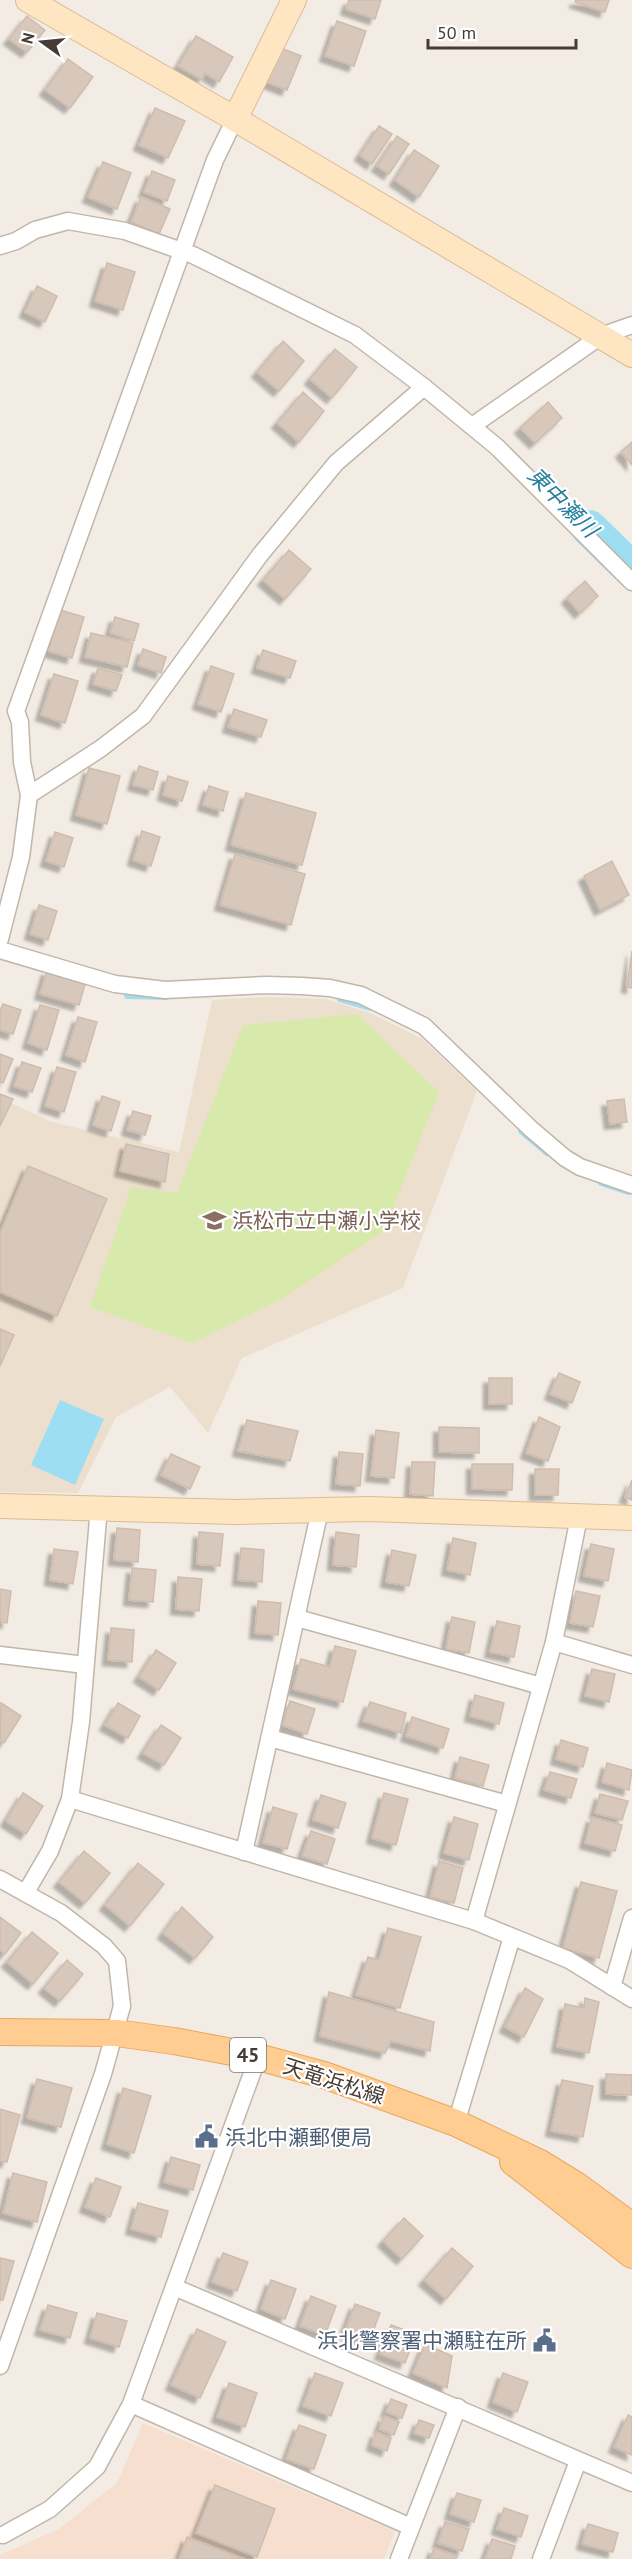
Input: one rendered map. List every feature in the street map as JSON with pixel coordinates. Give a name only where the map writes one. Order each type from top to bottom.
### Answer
[{"type":"main road","name":"天竜浜松線","points":[[0,2032],[116,2033],[174,2041],[258,2058],[324,2075],[484,2136],[549,2168],[632,2226]]},
{"type":"main road","name":"天竜浜松線","points":[[484,2136],[525,2172],[632,2255]]},
{"type":"street","points":[[28,0],[235,119],[632,355]]},
{"type":"street","points":[[0,939],[21,857],[29,795],[22,762],[20,722],[16,711],[215,160],[294,0]]},
{"type":"street","points":[[0,246],[16,241],[35,230],[68,221],[125,231],[182,251],[354,335],[472,426],[543,491],[632,582]]},
{"type":"street","points":[[472,426],[601,336],[632,325]]},
{"type":"street","points":[[29,795],[144,716],[260,555],[336,463],[424,387]]},
{"type":"street","points":[[0,950],[116,984],[165,990],[266,985],[302,986],[330,988],[361,995],[424,1026],[531,1129],[566,1158],[580,1167],[632,1185]]},
{"type":"street","points":[[0,1506],[236,1512],[369,1509],[632,1518]]},
{"type":"street","points":[[26,1892],[50,1851],[70,1799],[81,1722],[99,1507]]},
{"type":"street","points":[[244,1852],[320,1510]]},
{"type":"street","points":[[474,1921],[554,1642],[579,1517]]},
{"type":"street","points":[[297,1618],[541,1686]]},
{"type":"street","points":[[554,1642],[632,1665]]},
{"type":"street","points":[[0,1655],[85,1665]]},
{"type":"street","points":[[270,1738],[507,1804]]},
{"type":"street","points":[[70,1799],[474,1921],[569,1960],[632,1999]]},
{"type":"street","points":[[0,1879],[61,1913],[104,1946],[117,1961],[122,2006],[116,2033],[0,2366]]},
{"type":"street","points":[[612,1987],[632,1918]]},
{"type":"street","points":[[456,2124],[512,1936]]},
{"type":"street","points":[[1,2533],[50,2509],[97,2467],[131,2404],[258,2058]]},
{"type":"street","points":[[174,2287],[632,2483]]},
{"type":"street","points":[[131,2404],[411,2527]]},
{"type":"street","points":[[399,2559],[458,2407]]},
{"type":"street","points":[[541,2559],[578,2460]]},
{"type":"shaded area","name":"浜松市立中瀬小学校","points":[[267,997],[325,999],[368,1012],[421,1038],[477,1091],[403,1288],[242,1358],[208,1433],[170,1387],[116,1417],[78,1493],[0,1492],[0,1098],[52,1122],[179,1152],[212,1000]]},
{"type":"shaded area","points":[[143,2423],[395,2531],[384,2559],[0,2559],[0,2555],[59,2529],[117,2483]]},
{"type":"green space","points":[[357,1014],[439,1092],[384,1231],[283,1298],[192,1343],[90,1307],[131,1187],[177,1193],[243,1025]]},
{"type":"water","points":[[60,1400],[104,1419],[75,1485],[31,1465]]},
{"type":"building","points":[[349,0],[381,0],[375,19],[346,9]]},
{"type":"building","points":[[576,0],[609,0],[605,12],[575,2]]},
{"type":"building","points":[[27,16],[45,30],[27,52],[9,39]]},
{"type":"building","points":[[337,21],[366,31],[354,66],[325,56]]},
{"type":"building","points":[[196,36],[233,57],[219,82],[205,73],[202,80],[178,66]]},
{"type":"building","points":[[281,48],[301,56],[287,90],[267,82]]},
{"type":"building","points":[[68,59],[93,77],[70,108],[45,90]]},
{"type":"building","points":[[155,108],[185,121],[168,158],[139,145]]},
{"type":"building","points":[[379,126],[392,134],[372,164],[360,155]]},
{"type":"building","points":[[397,136],[409,144],[389,174],[377,166]]},
{"type":"building","points":[[414,150],[439,166],[419,197],[395,180]]},
{"type":"building","points":[[103,162],[131,173],[117,209],[88,197]]},
{"type":"building","points":[[152,171],[175,180],[167,201],[144,192]]},
{"type":"building","points":[[141,197],[170,209],[159,234],[131,222]]},
{"type":"building","points":[[107,263],[135,272],[123,310],[95,301]]},
{"type":"building","points":[[37,286],[57,296],[45,322],[25,312]]},
{"type":"building","points":[[283,341],[304,361],[279,391],[257,372]]},
{"type":"building","points":[[335,349],[357,367],[332,398],[310,379]]},
{"type":"building","points":[[303,392],[324,411],[299,442],[277,423]]},
{"type":"building","points":[[548,402],[562,418],[535,443],[520,428]]},
{"type":"building","points":[[632,442],[632,465],[621,452]]},
{"type":"building","points":[[289,550],[311,569],[285,599],[263,580]]},
{"type":"building","points":[[585,581],[598,596],[580,613],[567,598]]},
{"type":"building","points":[[60,610],[84,617],[72,658],[48,651]]},
{"type":"building","points":[[115,617],[139,624],[134,641],[110,633]]},
{"type":"building","points":[[91,633],[133,643],[127,667],[85,657]]},
{"type":"building","points":[[143,649],[166,657],[161,673],[138,665]]},
{"type":"building","points":[[263,650],[296,661],[290,678],[257,668]]},
{"type":"building","points":[[211,666],[234,674],[221,712],[198,704]]},
{"type":"building","points":[[98,668],[122,675],[116,691],[93,684]]},
{"type":"building","points":[[54,674],[78,681],[65,723],[41,715]]},
{"type":"building","points":[[234,709],[267,720],[261,737],[228,727]]},
{"type":"building","points":[[139,766],[158,772],[153,790],[133,785]]},
{"type":"building","points":[[89,768],[120,776],[107,824],[76,815]]},
{"type":"building","points":[[168,776],[188,782],[182,801],[163,795]]},
{"type":"building","points":[[209,786],[228,792],[223,811],[203,805]]},
{"type":"building","points":[[246,793],[316,813],[302,865],[231,845]]},
{"type":"building","points":[[142,831],[160,837],[151,866],[133,860]]},
{"type":"building","points":[[55,832],[73,838],[64,867],[46,861]]},
{"type":"building","points":[[235,854],[305,874],[291,925],[220,905]]},
{"type":"building","points":[[612,861],[629,895],[600,910],[584,876]]},
{"type":"building","points":[[39,905],[57,911],[48,940],[30,934]]},
{"type":"building","points":[[632,951],[632,988],[627,987]]},
{"type":"building","points":[[47,970],[86,981],[79,1005],[40,994]]},
{"type":"building","points":[[3,1004],[21,1010],[13,1034],[0,1030],[0,1011]]},
{"type":"building","points":[[40,1005],[59,1010],[47,1050],[28,1043]]},
{"type":"building","points":[[78,1017],[97,1022],[85,1062],[66,1055]]},
{"type":"building","points":[[0,1054],[13,1059],[3,1083],[0,1082]]},
{"type":"building","points":[[22,1062],[41,1068],[32,1092],[14,1086]]},
{"type":"building","points":[[57,1067],[76,1072],[64,1112],[45,1106]]},
{"type":"building","points":[[0,1094],[13,1099],[0,1126]]},
{"type":"building","points":[[102,1096],[120,1102],[111,1131],[93,1125]]},
{"type":"building","points":[[624,1099],[627,1122],[610,1124],[607,1101]]},
{"type":"building","points":[[133,1111],[151,1116],[145,1135],[127,1130]]},
{"type":"building","points":[[126,1144],[169,1154],[165,1182],[120,1171]]},
{"type":"building","points":[[28,1166],[107,1199],[57,1316],[0,1292],[0,1233]]},
{"type":"building","points":[[0,1329],[14,1335],[0,1366]]},
{"type":"building","points":[[559,1373],[580,1382],[572,1403],[550,1394]]},
{"type":"building","points":[[489,1378],[512,1378],[512,1404],[489,1404]]},
{"type":"building","points":[[539,1417],[560,1427],[548,1461],[526,1453]]},
{"type":"building","points":[[247,1420],[298,1431],[290,1461],[238,1451]]},
{"type":"building","points":[[439,1427],[479,1428],[479,1453],[439,1452]]},
{"type":"building","points":[[376,1430],[399,1433],[394,1478],[371,1476]]},
{"type":"building","points":[[339,1452],[363,1454],[360,1486],[336,1484]]},
{"type":"building","points":[[171,1454],[200,1467],[190,1489],[161,1475]]},
{"type":"building","points":[[412,1462],[435,1462],[433,1496],[410,1494]]},
{"type":"building","points":[[472,1464],[513,1464],[512,1490],[472,1489]]},
{"type":"building","points":[[535,1469],[559,1469],[558,1495],[535,1495]]},
{"type":"building","points":[[632,1480],[632,1500],[625,1497]]},
{"type":"building","points":[[117,1528],[140,1530],[138,1562],[114,1560]]},
{"type":"building","points":[[199,1532],[223,1534],[220,1566],[197,1564]]},
{"type":"building","points":[[336,1532],[359,1535],[356,1567],[333,1565]]},
{"type":"building","points":[[453,1538],[476,1543],[470,1575],[447,1570]]},
{"type":"building","points":[[591,1544],[614,1549],[608,1581],[584,1576]]},
{"type":"building","points":[[241,1548],[264,1550],[262,1582],[238,1580]]},
{"type":"building","points":[[54,1549],[78,1552],[73,1584],[50,1580]]},
{"type":"building","points":[[392,1550],[416,1555],[409,1586],[386,1582]]},
{"type":"building","points":[[132,1568],[156,1570],[153,1602],[129,1600]]},
{"type":"building","points":[[178,1577],[202,1579],[199,1611],[176,1609]]},
{"type":"building","points":[[0,1589],[11,1591],[7,1623],[0,1622]]},
{"type":"building","points":[[576,1591],[600,1596],[593,1627],[570,1623]]},
{"type":"building","points":[[258,1601],[281,1603],[278,1635],[255,1633]]},
{"type":"building","points":[[452,1617],[475,1622],[469,1653],[446,1649]]},
{"type":"building","points":[[497,1621],[520,1626],[514,1657],[490,1652]]},
{"type":"building","points":[[111,1628],[134,1630],[132,1662],[108,1660]]},
{"type":"building","points":[[335,1646],[356,1651],[343,1702],[293,1689],[301,1659],[330,1667]]},
{"type":"building","points":[[156,1650],[176,1663],[159,1690],[139,1677]]},
{"type":"building","points":[[592,1669],[615,1674],[609,1702],[585,1696]]},
{"type":"building","points":[[475,1695],[504,1703],[499,1724],[470,1716]]},
{"type":"building","points":[[290,1701],[315,1709],[307,1734],[282,1725]]},
{"type":"building","points":[[370,1702],[406,1713],[401,1733],[363,1721]]},
{"type":"building","points":[[1,1703],[21,1716],[4,1743],[0,1740]]},
{"type":"building","points":[[118,1703],[140,1716],[128,1738],[105,1725]]},
{"type":"building","points":[[412,1717],[449,1729],[443,1748],[406,1736]]},
{"type":"building","points":[[161,1725],[181,1738],[164,1765],[143,1753]]},
{"type":"building","points":[[561,1740],[588,1748],[583,1767],[556,1759]]},
{"type":"building","points":[[460,1757],[489,1765],[483,1786],[455,1778]]},
{"type":"building","points":[[607,1763],[632,1770],[629,1790],[602,1782]]},
{"type":"building","points":[[550,1772],[577,1779],[571,1798],[544,1790]]},
{"type":"building","points":[[23,1793],[43,1806],[26,1834],[6,1821]]},
{"type":"building","points":[[384,1793],[408,1799],[396,1845],[372,1838]]},
{"type":"building","points":[[600,1794],[628,1801],[622,1820],[595,1813]]},
{"type":"building","points":[[321,1795],[346,1803],[338,1828],[313,1820]]},
{"type":"building","points":[[273,1807],[297,1814],[287,1849],[263,1843]]},
{"type":"building","points":[[454,1817],[478,1824],[469,1860],[444,1853]]},
{"type":"building","points":[[592,1817],[622,1825],[615,1851],[585,1843]]},
{"type":"building","points":[[311,1831],[335,1839],[327,1864],[302,1856]]},
{"type":"building","points":[[84,1851],[110,1873],[85,1903],[59,1882]]},
{"type":"building","points":[[439,1861],[463,1868],[454,1903],[430,1897]]},
{"type":"building","points":[[138,1863],[164,1884],[130,1926],[105,1905]]},
{"type":"building","points":[[581,1882],[617,1891],[599,1958],[563,1948]]},
{"type":"building","points":[[182,1907],[213,1937],[195,1958],[163,1933]]},
{"type":"building","points":[[0,1917],[21,1933],[5,1954],[0,1950]]},
{"type":"building","points":[[388,1928],[421,1937],[400,2008],[356,1995],[368,1957],[379,1960]]},
{"type":"building","points":[[32,1932],[58,1953],[33,1984],[7,1962]]},
{"type":"building","points":[[67,1960],[83,1974],[60,2001],[44,1988]]},
{"type":"building","points":[[525,1988],[543,1999],[524,2037],[505,2027]]},
{"type":"building","points":[[329,1992],[434,2022],[430,2051],[391,2041],[385,2053],[320,2036]]},
{"type":"building","points":[[585,1998],[599,2002],[589,2053],[557,2047],[565,2004],[584,2008]]},
{"type":"building","points":[[606,2074],[632,2075],[632,2095],[606,2094]]},
{"type":"building","points":[[37,2079],[72,2088],[61,2127],[27,2118]]},
{"type":"building","points":[[562,2080],[593,2086],[583,2137],[551,2131]]},
{"type":"building","points":[[123,2088],[151,2096],[134,2153],[107,2144]]},
{"type":"building","points":[[0,2109],[20,2115],[7,2162],[0,2161]]},
{"type":"building","points":[[171,2157],[200,2165],[193,2190],[164,2182]]},
{"type":"building","points":[[13,2173],[47,2182],[37,2222],[3,2213]]},
{"type":"building","points":[[96,2178],[121,2187],[110,2217],[85,2207]]},
{"type":"building","points":[[138,2203],[168,2211],[161,2237],[131,2229]]},
{"type":"building","points":[[404,2218],[423,2236],[402,2259],[383,2241]]},
{"type":"building","points":[[452,2248],[473,2266],[446,2299],[424,2280]]},
{"type":"building","points":[[223,2253],[248,2262],[237,2291],[212,2282]]},
{"type":"building","points":[[0,2258],[14,2261],[3,2300],[0,2300]]},
{"type":"building","points":[[271,2280],[296,2289],[285,2319],[261,2309]]},
{"type":"building","points":[[311,2296],[336,2306],[325,2335],[300,2326]]},
{"type":"building","points":[[355,2304],[380,2313],[369,2342],[344,2333]]},
{"type":"building","points":[[48,2305],[77,2313],[70,2338],[40,2330]]},
{"type":"building","points":[[97,2313],[127,2321],[119,2347],[90,2338]]},
{"type":"building","points":[[391,2325],[416,2334],[405,2363],[380,2354]]},
{"type":"building","points":[[197,2329],[226,2342],[200,2398],[171,2385]]},
{"type":"building","points":[[425,2344],[452,2356],[447,2388],[413,2373]]},
{"type":"building","points":[[315,2373],[343,2383],[331,2416],[303,2406]]},
{"type":"building","points":[[503,2373],[528,2382],[517,2412],[493,2402]]},
{"type":"building","points":[[229,2383],[257,2393],[245,2427],[217,2417]]},
{"type":"building","points":[[391,2399],[407,2405],[402,2418],[386,2412]]},
{"type":"building","points":[[628,2415],[632,2417],[632,2455],[614,2447]]},
{"type":"building","points":[[384,2416],[399,2422],[394,2435],[379,2429]]},
{"type":"building","points":[[419,2420],[434,2425],[429,2438],[414,2433]]},
{"type":"building","points":[[299,2425],[326,2435],[314,2469],[286,2459]]},
{"type":"building","points":[[376,2432],[391,2438],[387,2451],[372,2445]]},
{"type":"building","points":[[215,2485],[275,2509],[257,2557],[196,2533]]},
{"type":"building","points":[[457,2493],[481,2500],[474,2522],[450,2514]]},
{"type":"building","points":[[504,2508],[528,2516],[521,2537],[497,2529]]},
{"type":"building","points":[[445,2522],[469,2529],[462,2551],[438,2543]]},
{"type":"building","points":[[588,2524],[618,2533],[613,2552],[582,2544]]},
{"type":"building","points":[[187,2537],[244,2559],[179,2559]]},
{"type":"building","points":[[492,2539],[515,2546],[511,2559],[485,2559]]},
{"type":"building","points":[[434,2548],[457,2556],[456,2559],[430,2559]]},
{"type":"waterway","name":"東中瀬川","points":[[589,528],[632,570]]},
{"type":"waterway","points":[[127,996],[166,997]]},
{"type":"waterway","points":[[340,999],[371,1008]]},
{"type":"waterway","points":[[521,1131],[547,1153]]},
{"type":"waterway","points":[[601,1183],[628,1192]]},
{"type":"place","name":"浜松市立中瀬小学校","points":[[214,1220]]},
{"type":"place","name":"浜北中瀬郵便局","points":[[207,2137]]},
{"type":"place","name":"浜北警察署中瀬駐在所","points":[[545,2340]]}]
